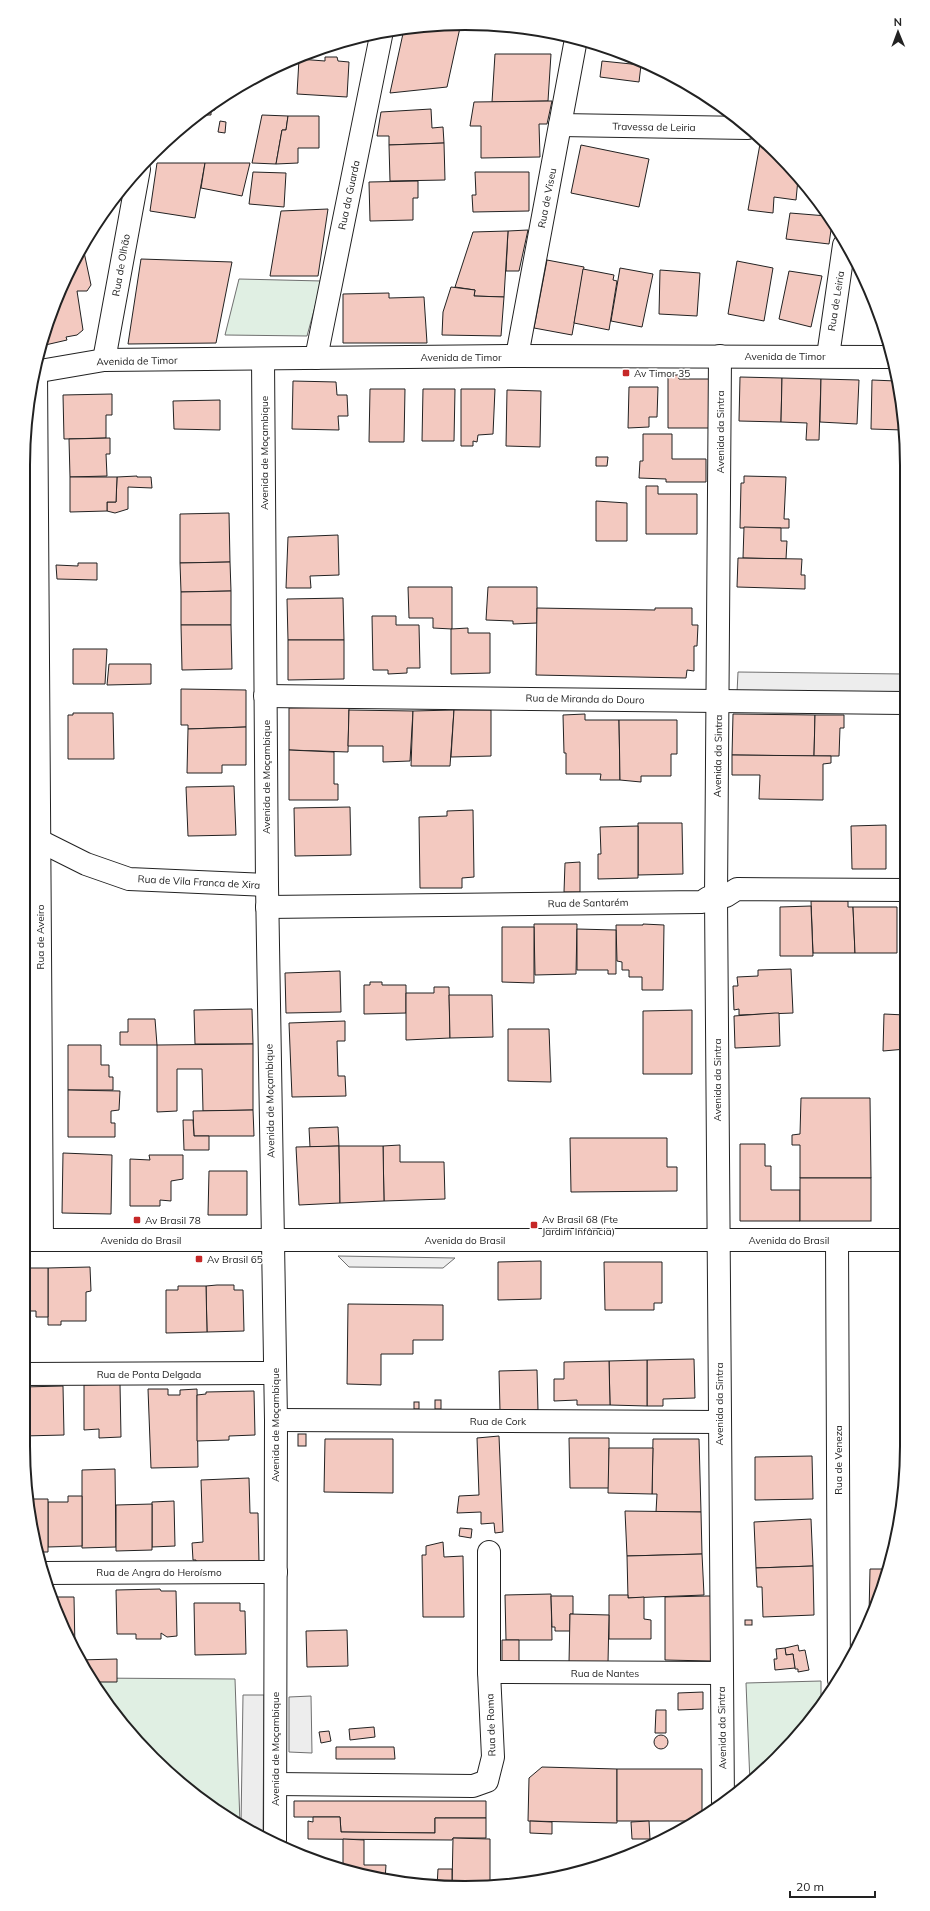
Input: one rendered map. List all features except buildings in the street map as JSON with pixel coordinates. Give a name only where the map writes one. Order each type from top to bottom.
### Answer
[{"type":"street","name":"Rua da Guarda","points":[[316,358],[381,38]]},
{"type":"street","name":"Rua de Viseu","points":[[516,356],[575,44]]},
{"type":"street","name":"Travessa de Leiria","points":[[560,125],[740,128]]},
{"type":"street","name":"Rua de Olhão","points":[[104,360],[137,179]]},
{"type":"street","name":"Rua de Leiria","points":[[828,356],[843,250]]},
{"type":"street","name":"Avenida de Timor","points":[[40,370],[104,360],[516,356],[886,357]]},
{"type":"street","name":"Avenida da Sintra","points":[[720,356],[716,897],[717,1216],[719,1240],[719,1422],[723,1796]]},
{"type":"street","name":"Avenida de Moçambique","points":[[263,359],[267,908],[276,1420],[275,1837]]},
{"type":"street","name":"Rua de Aveiro","points":[[33,1240],[40,841],[35,399]]},
{"type":"street","name":"Rua de Miranda do Douro","points":[[265,696],[900,703]]},
{"type":"street","name":"Rua de Vila Franca de Xira","points":[[30,833],[40,841],[86,864],[129,879],[267,885]]},
{"type":"street","name":"Rua de Santarém","points":[[267,908],[702,902],[716,897],[726,896],[737,889],[900,890]]},
{"type":"street","name":"Avenida do Brasil","points":[[33,1240],[900,1240]]},
{"type":"street","name":"Rua de Veneza","points":[[837,1240],[839,1669]]},
{"type":"street","name":"Rua de Ponta Delgada","points":[[30,1374],[275,1373]]},
{"type":"street","name":"Rua de Cork","points":[[276,1420],[719,1422]]},
{"type":"street","name":"Rua de Roma","points":[[276,1784],[473,1786],[487,1781],[492,1758],[489,1672],[489,1552]]},
{"type":"street","name":"Rua de Angra do Heroísmo","points":[[49,1573],[276,1572]]},
{"type":"street","name":"Rua de Nantes","points":[[489,1672],[721,1673]]},
{"type":"green space","points":[[239,279],[322,281],[307,336],[225,335]]},
{"type":"green space","points":[[97,1678],[235,1679],[240,1819],[200,1791],[157,1754],[120,1711]]},
{"type":"green space","points":[[821,1681],[821,1696],[810,1711],[773,1754],[750,1775],[746,1683]]},
{"type":"shaded area","points":[[738,672],[900,674],[900,694],[737,693]]},
{"type":"shaded area","points":[[338,1256],[455,1258],[443,1268],[349,1267]]},
{"type":"shaded area","points":[[243,1695],[264,1695],[263,1831],[241,1819]]},
{"type":"shaded area","points":[[311,1696],[312,1753],[289,1752],[289,1697]]},
{"type":"place","name":"Av Timor 35","points":[[626,373]]},
{"type":"place","name":"Av Brasil 78","points":[[137,1220]]},
{"type":"place","name":"Av Brasil 68 (Fte Jardim Infância)","points":[[534,1225]]},
{"type":"place","name":"Av Brasil 65","points":[[199,1259]]}]
